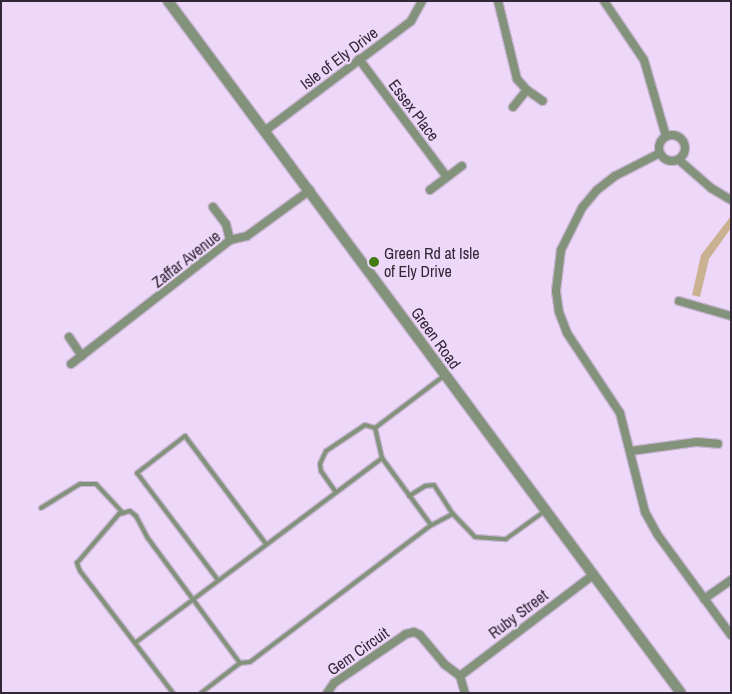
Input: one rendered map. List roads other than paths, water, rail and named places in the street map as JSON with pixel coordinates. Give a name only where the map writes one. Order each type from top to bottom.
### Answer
[{"type":"street","name":"Green Road","points":[[168,1],[266,130],[680,693]]},
{"type":"street","name":"Isle of Ely Drive","points":[[266,130],[411,21],[422,1]]},
{"type":"street","points":[[498,1],[517,79],[526,90],[543,101]]},
{"type":"street","points":[[604,1],[644,60],[666,136]]},
{"type":"street","name":"Essex Place","points":[[359,59],[447,177]]},
{"type":"street","points":[[513,107],[526,90]]},
{"type":"street","points":[[679,160],[685,152],[684,142],[676,135],[666,136],[660,143],[660,153],[668,161],[679,160],[711,188],[731,200]]},
{"type":"street","points":[[660,153],[615,176],[597,190],[570,228],[557,270],[559,312],[567,333],[614,401],[632,451],[645,512],[657,534],[731,635]]},
{"type":"street","points":[[430,190],[462,166]]},
{"type":"street","name":"Zaffar Avenue","points":[[71,364],[230,240],[247,236],[310,190]]},
{"type":"street","points":[[213,207],[226,224],[230,240]]},
{"type":"street","points":[[679,301],[731,316]]},
{"type":"street","points":[[69,337],[82,356]]},
{"type":"street","points":[[632,451],[697,442],[718,444]]},
{"type":"street","name":"Ruby Street","points":[[460,676],[593,575]]},
{"type":"street","points":[[704,599],[731,580]]},
{"type":"street","name":"Gem Circuit","points":[[327,693],[354,670],[406,634],[414,632],[420,635],[444,664],[460,676]]},
{"type":"street","points":[[460,676],[465,693]]},
{"type":"lane","points":[[375,428],[445,375]]},
{"type":"lane","points":[[335,491],[321,471],[320,464],[326,450],[365,424],[375,428]]},
{"type":"lane","points":[[375,428],[382,458],[430,526]]},
{"type":"lane","points":[[218,580],[137,473],[185,436],[266,544]]},
{"type":"lane","points":[[135,643],[335,491],[382,458]]},
{"type":"lane","points":[[41,508],[80,484],[96,484],[122,513]]},
{"type":"lane","points":[[410,496],[425,486],[434,485],[453,514],[475,537],[506,539],[545,510]]},
{"type":"lane","points":[[173,693],[80,571],[77,563],[122,513],[130,511],[136,516],[240,663]]},
{"type":"lane","points":[[201,693],[240,663],[250,662],[430,526],[453,514]]},
{"type":"place","name":"Green Rd at Isle of Ely Drive","points":[[374,262]]}]
